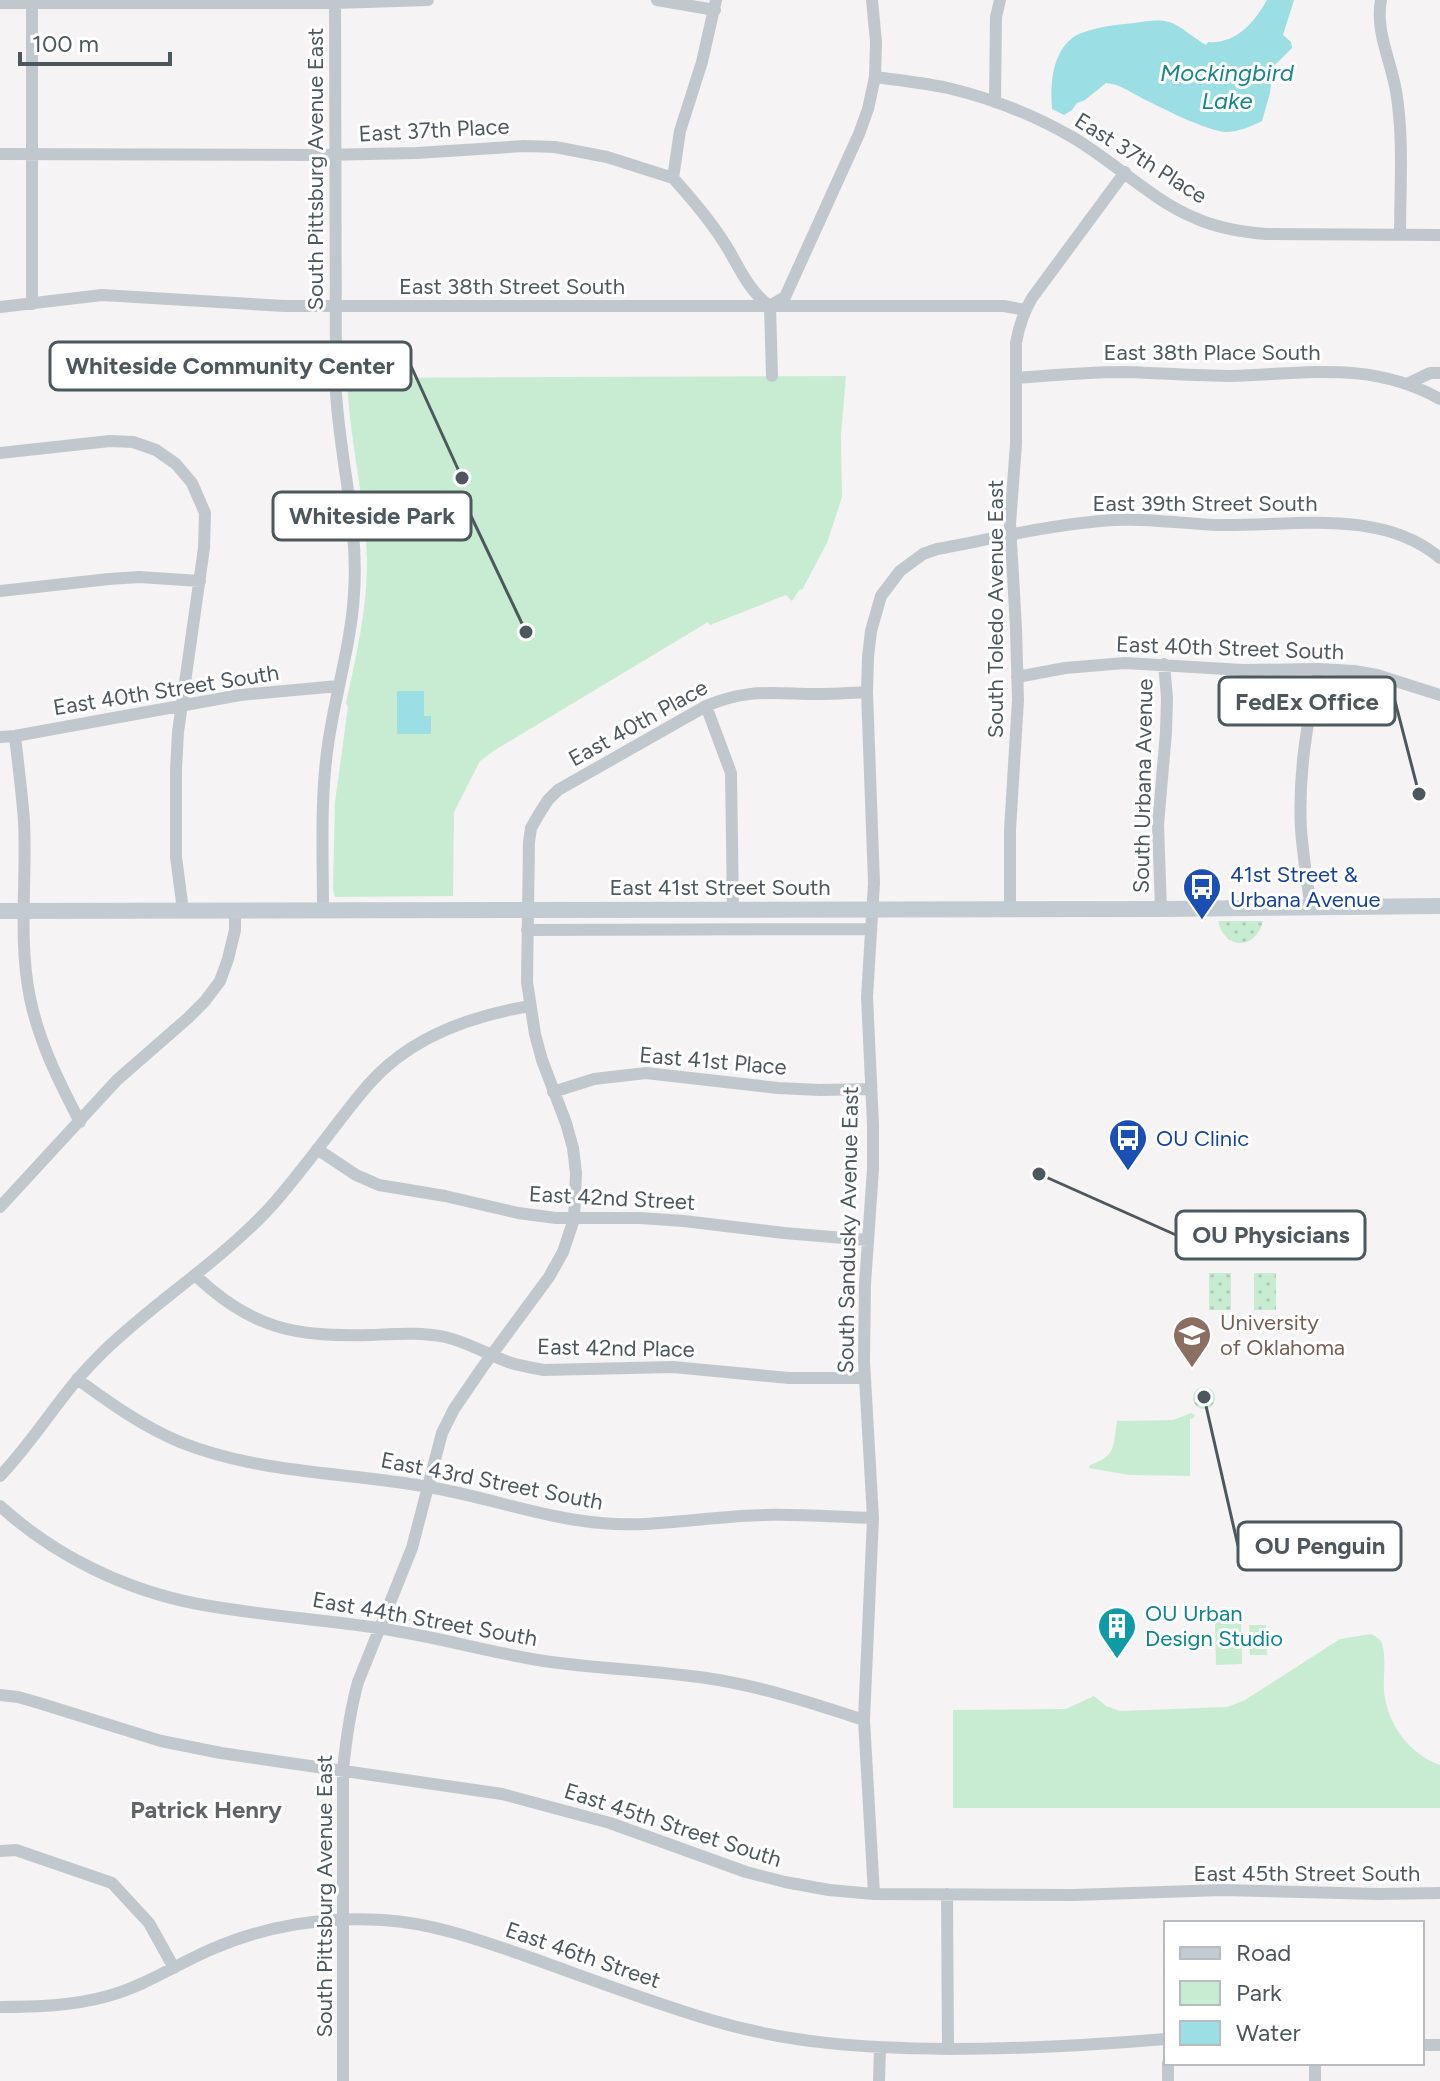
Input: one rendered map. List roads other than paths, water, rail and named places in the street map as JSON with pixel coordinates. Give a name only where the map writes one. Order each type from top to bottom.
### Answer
[{"type":"main road","name":"East 41st Street South","points":[[0,911],[1440,906]]},
{"type":"street","points":[[0,3],[428,0]]},
{"type":"street","points":[[657,0],[716,5],[680,131],[673,178],[705,214],[756,296],[770,306]]},
{"type":"street","points":[[770,306],[785,297],[859,134],[875,77],[872,0]]},
{"type":"street","points":[[995,102],[996,17],[1000,0]]},
{"type":"street","points":[[1381,0],[1380,25],[1396,92],[1400,131],[1400,235]]},
{"type":"street","points":[[32,2],[32,304]]},
{"type":"street","name":"South Pittsburg Avenue East","points":[[323,910],[324,771],[353,608],[355,559],[354,529],[336,393],[335,2]]},
{"type":"street","name":"East 37th Place","points":[[875,77],[949,88],[995,102],[1071,136],[1175,208],[1218,226],[1266,234],[1440,235]]},
{"type":"street","name":"East 37th Place","points":[[0,154],[417,153],[555,147],[607,157],[673,178]]},
{"type":"street","points":[[1025,310],[1125,172]]},
{"type":"street","name":"East 38th Street South","points":[[0,307],[102,295],[232,304],[336,306],[1004,306],[1025,310]]},
{"type":"street","points":[[770,306],[772,376]]},
{"type":"street","name":"South Toledo Avenue East","points":[[1010,908],[1017,677],[1010,536],[1016,444],[1016,343],[1025,310]]},
{"type":"street","name":"East 38th Place South","points":[[1016,378],[1100,372],[1229,376],[1321,370],[1370,375],[1407,384],[1440,399]]},
{"type":"street","points":[[1407,384],[1430,373],[1440,373]]},
{"type":"street","points":[[0,453],[110,441],[133,442],[163,454],[176,464],[192,483],[205,513],[200,581],[178,732],[176,857],[183,910]]},
{"type":"street","name":"East 39th Street South","points":[[937,549],[1074,524],[1124,519],[1215,525],[1322,523],[1370,528],[1390,532],[1424,546],[1440,558]]},
{"type":"street","name":"South Sandusky Avenue East","points":[[874,1894],[864,1720],[873,1518],[864,1311],[873,1169],[867,997],[874,883],[867,692],[871,631],[881,596],[900,571],[923,554],[937,549]]},
{"type":"street","points":[[0,591],[139,577],[200,581]]},
{"type":"street","name":"East 40th Street South","points":[[1017,677],[1110,664],[1164,664],[1243,670],[1319,669],[1377,675],[1440,695]]},
{"type":"street","name":"South Urbana Avenue","points":[[1161,909],[1158,825],[1166,732],[1164,664]]},
{"type":"street","points":[[1311,908],[1301,827],[1301,787],[1308,721],[1319,669]]},
{"type":"street","name":"East 40th Street South","points":[[0,737],[267,691],[338,686]]},
{"type":"street","name":"East 40th Place","points":[[527,909],[531,828],[558,790],[706,706],[726,698],[760,692],[867,692]]},
{"type":"street","points":[[706,706],[731,773],[733,910]]},
{"type":"street","points":[[15,736],[24,821],[23,911],[30,999],[54,1073],[80,1122]]},
{"type":"street","name":"South Pittsburg Avenue East","points":[[343,2081],[343,1770],[358,1682],[412,1548],[442,1433],[454,1409],[549,1277],[563,1252],[574,1219],[575,1159],[566,1123],[542,1060],[530,1006],[527,909]]},
{"type":"street","points":[[0,1207],[117,1080],[205,1001],[220,981],[232,946],[235,910]]},
{"type":"street","name":"East 41st Street South","points":[[527,930],[870,929]]},
{"type":"street","points":[[0,1476],[77,1379],[156,1304],[234,1244],[271,1207],[371,1082],[411,1047],[433,1035],[489,1013],[530,1006]]},
{"type":"street","name":"East 41st Place","points":[[553,1092],[594,1079],[646,1073],[778,1088],[871,1089]]},
{"type":"street","name":"East 42nd Street","points":[[317,1149],[356,1175],[379,1185],[518,1213],[574,1219],[684,1221],[868,1240]]},
{"type":"street","name":"East 42nd Place","points":[[196,1276],[239,1311],[291,1331],[326,1335],[443,1337],[523,1367],[544,1370],[673,1367],[789,1378],[865,1378]]},
{"type":"street","name":"East 43rd Street South","points":[[77,1379],[153,1429],[209,1452],[292,1469],[427,1486],[573,1520],[635,1524],[765,1515],[873,1518]]},
{"type":"street","name":"East 44th Street South","points":[[0,1506],[18,1523],[77,1562],[150,1592],[198,1604],[380,1628],[545,1661],[737,1683],[785,1694],[864,1720]]},
{"type":"street","name":"East 45th Street South","points":[[0,1695],[18,1697],[161,1741],[221,1753],[516,1797],[610,1823],[746,1872],[800,1885],[874,1894],[1087,1895],[1222,1890],[1440,1893]]},
{"type":"street","points":[[0,1851],[16,1850],[112,1883],[149,1923],[174,1968]]},
{"type":"street","points":[[947,1894],[948,2049]]},
{"type":"street","name":"East 46th Street","points":[[0,2007],[57,2005],[110,1996],[238,1938],[304,1923],[342,1920],[406,1922],[439,1928],[725,2024],[799,2041],[880,2048],[948,2049],[1053,2047],[1164,2039]]},
{"type":"street","points":[[879,2081],[880,2048]]},
{"type":"water","name":"Mockingbird Lake","points":[[1267,0],[1294,0],[1283,35],[1291,42],[1292,48],[1273,67],[1262,121],[1235,131],[1218,131],[1183,118],[1120,86],[1106,83],[1064,115],[1052,109],[1051,91],[1056,62],[1065,46],[1076,36],[1105,27],[1158,20],[1173,24],[1206,45],[1236,36],[1256,17]]},
{"type":"water","points":[[397,691],[424,691],[424,716],[431,716],[431,734],[397,734]]},
{"type":"place","name":"Whiteside Community Center","points":[[462,478]]},
{"type":"place","name":"Whiteside Park","points":[[526,632]]},
{"type":"place","name":"FedEx Office","points":[[1419,794]]},
{"type":"place","name":"41st Street & Urbana Avenue","points":[[1202,921]]},
{"type":"place","name":"OU Clinic","points":[[1128,1172]]},
{"type":"place","name":"OU Physicians","points":[[1039,1174]]},
{"type":"place","name":"University of Oklahoma","points":[[1192,1369]]},
{"type":"place","name":"OU Penguin","points":[[1204,1397]]},
{"type":"place","name":"OU Urban Design Studio","points":[[1117,1660]]},
{"type":"district","name":"Patrick Henry","points":[[206,1809]]}]
